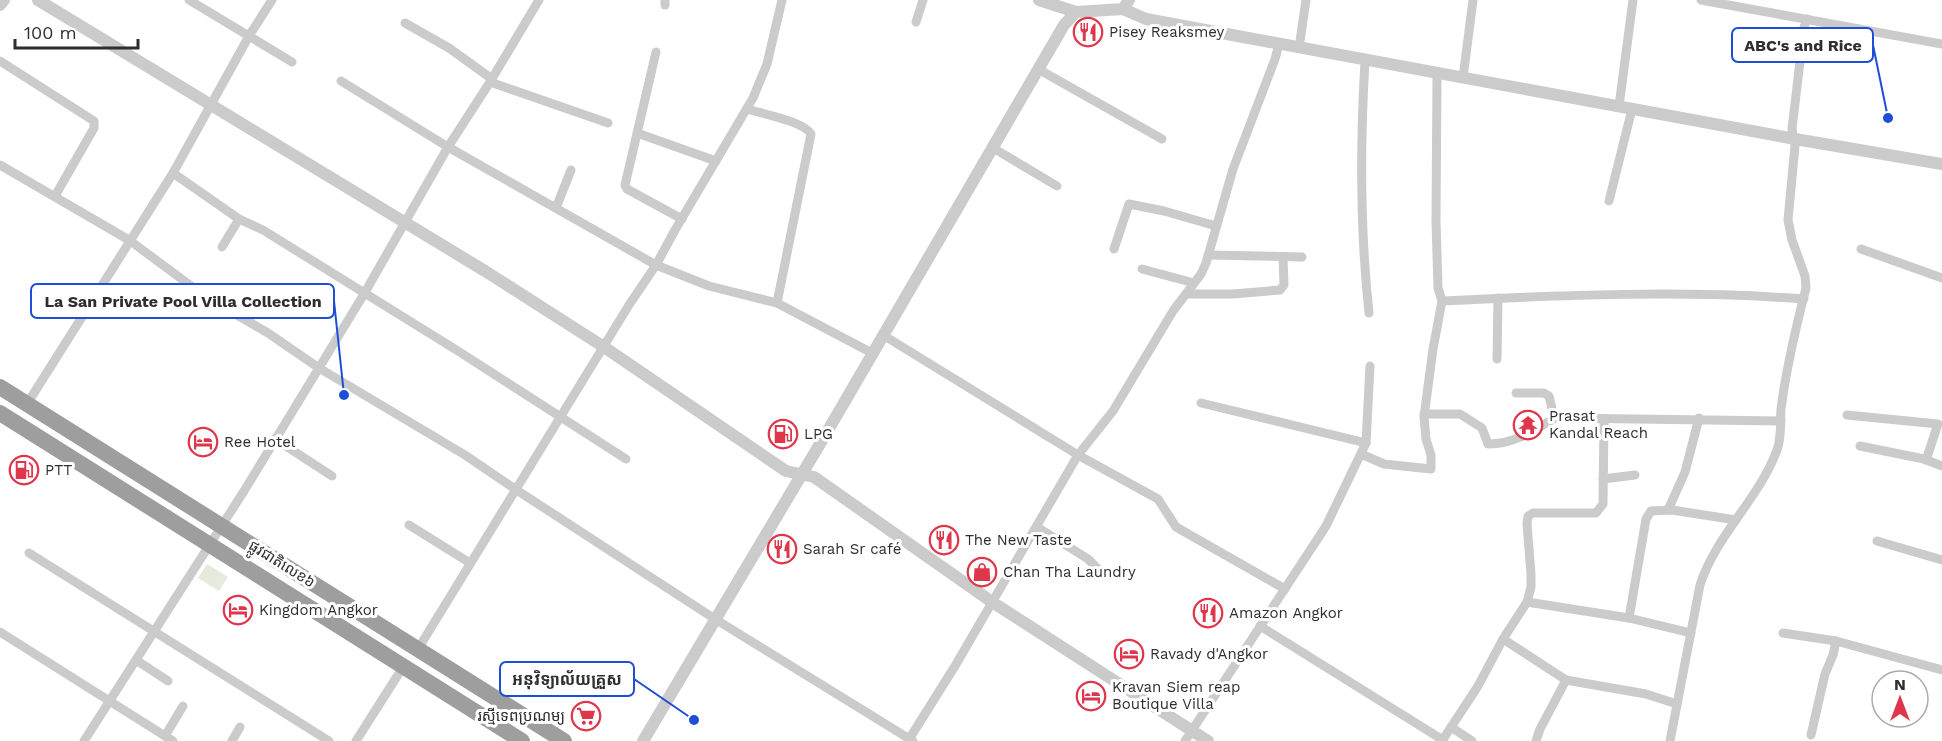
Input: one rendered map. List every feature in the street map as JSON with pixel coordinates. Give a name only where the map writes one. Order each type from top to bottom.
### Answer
[{"type":"highway","name":"ផ្លូវជាតិលេខ៦","points":[[0,387],[564,741]]},
{"type":"highway","name":"ផ្លូវជាតិលេខ៦","points":[[0,413],[522,741]]},
{"type":"street","points":[[0,5],[4,0]]},
{"type":"street","points":[[38,0],[406,222],[604,347],[786,471],[814,477],[1188,736],[1208,741]]},
{"type":"street","points":[[189,0],[292,62]]},
{"type":"street","points":[[27,404],[173,173],[249,36],[272,0]]},
{"type":"street","points":[[84,741],[223,526],[364,294],[448,147],[491,81],[539,0]]},
{"type":"street","points":[[418,649],[515,489],[656,265],[747,109],[767,64],[782,0]]},
{"type":"street","points":[[916,22],[923,0]]},
{"type":"street","points":[[1039,0],[1076,12],[1126,4],[1146,19],[1365,61],[1942,164]]},
{"type":"street","points":[[1299,48],[1306,0]]},
{"type":"street","points":[[1463,78],[1473,0]]},
{"type":"street","points":[[1619,106],[1634,0]]},
{"type":"street","points":[[1701,0],[1942,44]]},
{"type":"street","points":[[643,741],[1064,25],[1076,12]]},
{"type":"street","points":[[1670,741],[1704,572],[1750,501],[1779,447],[1785,386],[1806,288],[1805,276],[1792,240],[1788,220],[1795,139],[1792,129],[1795,96],[1807,19]]},
{"type":"street","points":[[405,23],[449,48],[491,81],[608,123]]},
{"type":"street","points":[[0,165],[129,240],[206,297],[465,455],[715,619],[910,740],[1078,455],[1113,411],[1173,311],[1201,274],[1233,169],[1279,44]]},
{"type":"street","points":[[656,52],[625,187],[682,219]]},
{"type":"street","points":[[1365,61],[1361,131],[1364,268],[1369,314]]},
{"type":"street","points":[[0,62],[94,121],[94,128],[55,196]]},
{"type":"street","points":[[1038,69],[1162,139]]},
{"type":"street","points":[[1361,454],[1384,464],[1431,469],[1424,414],[1442,301],[1438,288],[1436,221],[1437,74]]},
{"type":"street","points":[[341,81],[448,147],[656,265],[709,286],[777,303],[872,353]]},
{"type":"street","points":[[747,109],[798,124],[812,134],[777,303]]},
{"type":"street","points":[[1609,201],[1632,109]]},
{"type":"street","points":[[637,133],[716,161]]},
{"type":"street","points":[[993,148],[1057,186]]},
{"type":"street","points":[[556,208],[570,170]]},
{"type":"street","points":[[173,173],[239,219],[263,230],[626,459]]},
{"type":"street","points":[[1114,249],[1129,204],[1216,226]]},
{"type":"street","points":[[222,247],[239,219]]},
{"type":"street","points":[[1862,249],[1942,278]]},
{"type":"street","points":[[1208,255],[1302,257]]},
{"type":"street","points":[[1186,294],[1233,294],[1281,290],[1284,285],[1283,257]]},
{"type":"street","points":[[1142,269],[1194,283]]},
{"type":"street","points":[[1442,301],[1748,294],[1804,298]]},
{"type":"street","points":[[1497,359],[1498,298]]},
{"type":"street","points":[[882,335],[1078,455],[1158,499],[1176,527],[1285,589]]},
{"type":"street","points":[[1188,736],[1326,526],[1365,443],[1370,366]]},
{"type":"street","points":[[1516,393],[1544,393],[1549,396],[1553,413],[1558,416],[1604,419],[1699,418],[1781,421]]},
{"type":"street","points":[[1201,403],[1365,443]]},
{"type":"street","points":[[1424,414],[1461,414],[1482,428],[1488,444],[1504,444],[1520,438],[1558,416]]},
{"type":"street","points":[[1847,415],[1938,424],[1926,460]]},
{"type":"street","points":[[1668,510],[1684,472],[1699,418]]},
{"type":"street","points":[[1260,626],[1442,740],[1478,686],[1503,639],[1527,602],[1531,588],[1528,516],[1533,513],[1596,513],[1603,504],[1604,419]]},
{"type":"street","points":[[276,439],[332,476]]},
{"type":"street","points":[[1860,446],[1926,460],[1942,466]]},
{"type":"street","points":[[1603,479],[1635,475]]},
{"type":"street","points":[[1629,618],[1646,519],[1651,511],[1668,510],[1736,520]]},
{"type":"street","points":[[409,525],[470,563]]},
{"type":"street","points":[[1037,526],[1088,559],[1099,570]]},
{"type":"street","points":[[1877,541],[1942,560]]},
{"type":"street","points":[[29,553],[329,741]]},
{"type":"street","points":[[1527,602],[1629,618],[1691,633]]},
{"type":"street","points":[[0,632],[169,739],[183,705]]},
{"type":"street","points":[[1783,633],[1836,641],[1942,670]]},
{"type":"street","points":[[1503,639],[1566,680],[1646,694],[1677,704]]},
{"type":"street","points":[[1811,735],[1825,674],[1836,641]]},
{"type":"street","points":[[136,660],[168,681]]},
{"type":"street","points":[[356,741],[403,667]]},
{"type":"street","points":[[1536,741],[1566,680]]},
{"type":"street","points":[[232,741],[240,727]]},
{"type":"street","points":[[1451,727],[1472,741]]},
{"type":"green space","points":[[207,564],[228,577],[219,591],[198,578]]},
{"type":"place","name":"Pisey Reaksmey","points":[[1088,32]]},
{"type":"place","name":"ABC's and Rice","points":[[1888,118]]},
{"type":"place","name":"La San Private Pool Villa Collection","points":[[344,395]]},
{"type":"place","name":"Prasat Kandal Reach","points":[[1528,425]]},
{"type":"place","name":"LPG","points":[[783,434]]},
{"type":"place","name":"Ree Hotel","points":[[203,442]]},
{"type":"place","name":"PTT","points":[[24,470]]},
{"type":"place","name":"The New Taste","points":[[944,540]]},
{"type":"place","name":"Sarah Sr café","points":[[782,549]]},
{"type":"place","name":"Chan Tha Laundry","points":[[982,572]]},
{"type":"place","name":"Kingdom Angkor","points":[[238,610]]},
{"type":"place","name":"Amazon Angkor","points":[[1208,613]]},
{"type":"place","name":"Ravady d'Angkor","points":[[1129,654]]},
{"type":"place","name":"Kravan Siem reap Boutique Villa","points":[[1091,696]]},
{"type":"place","name":"រស្មីទេពប្រណម្យ","points":[[586,716]]},
{"type":"place","name":"អនុវិទ្យាល័យគ្រួស","points":[[694,720]]}]
